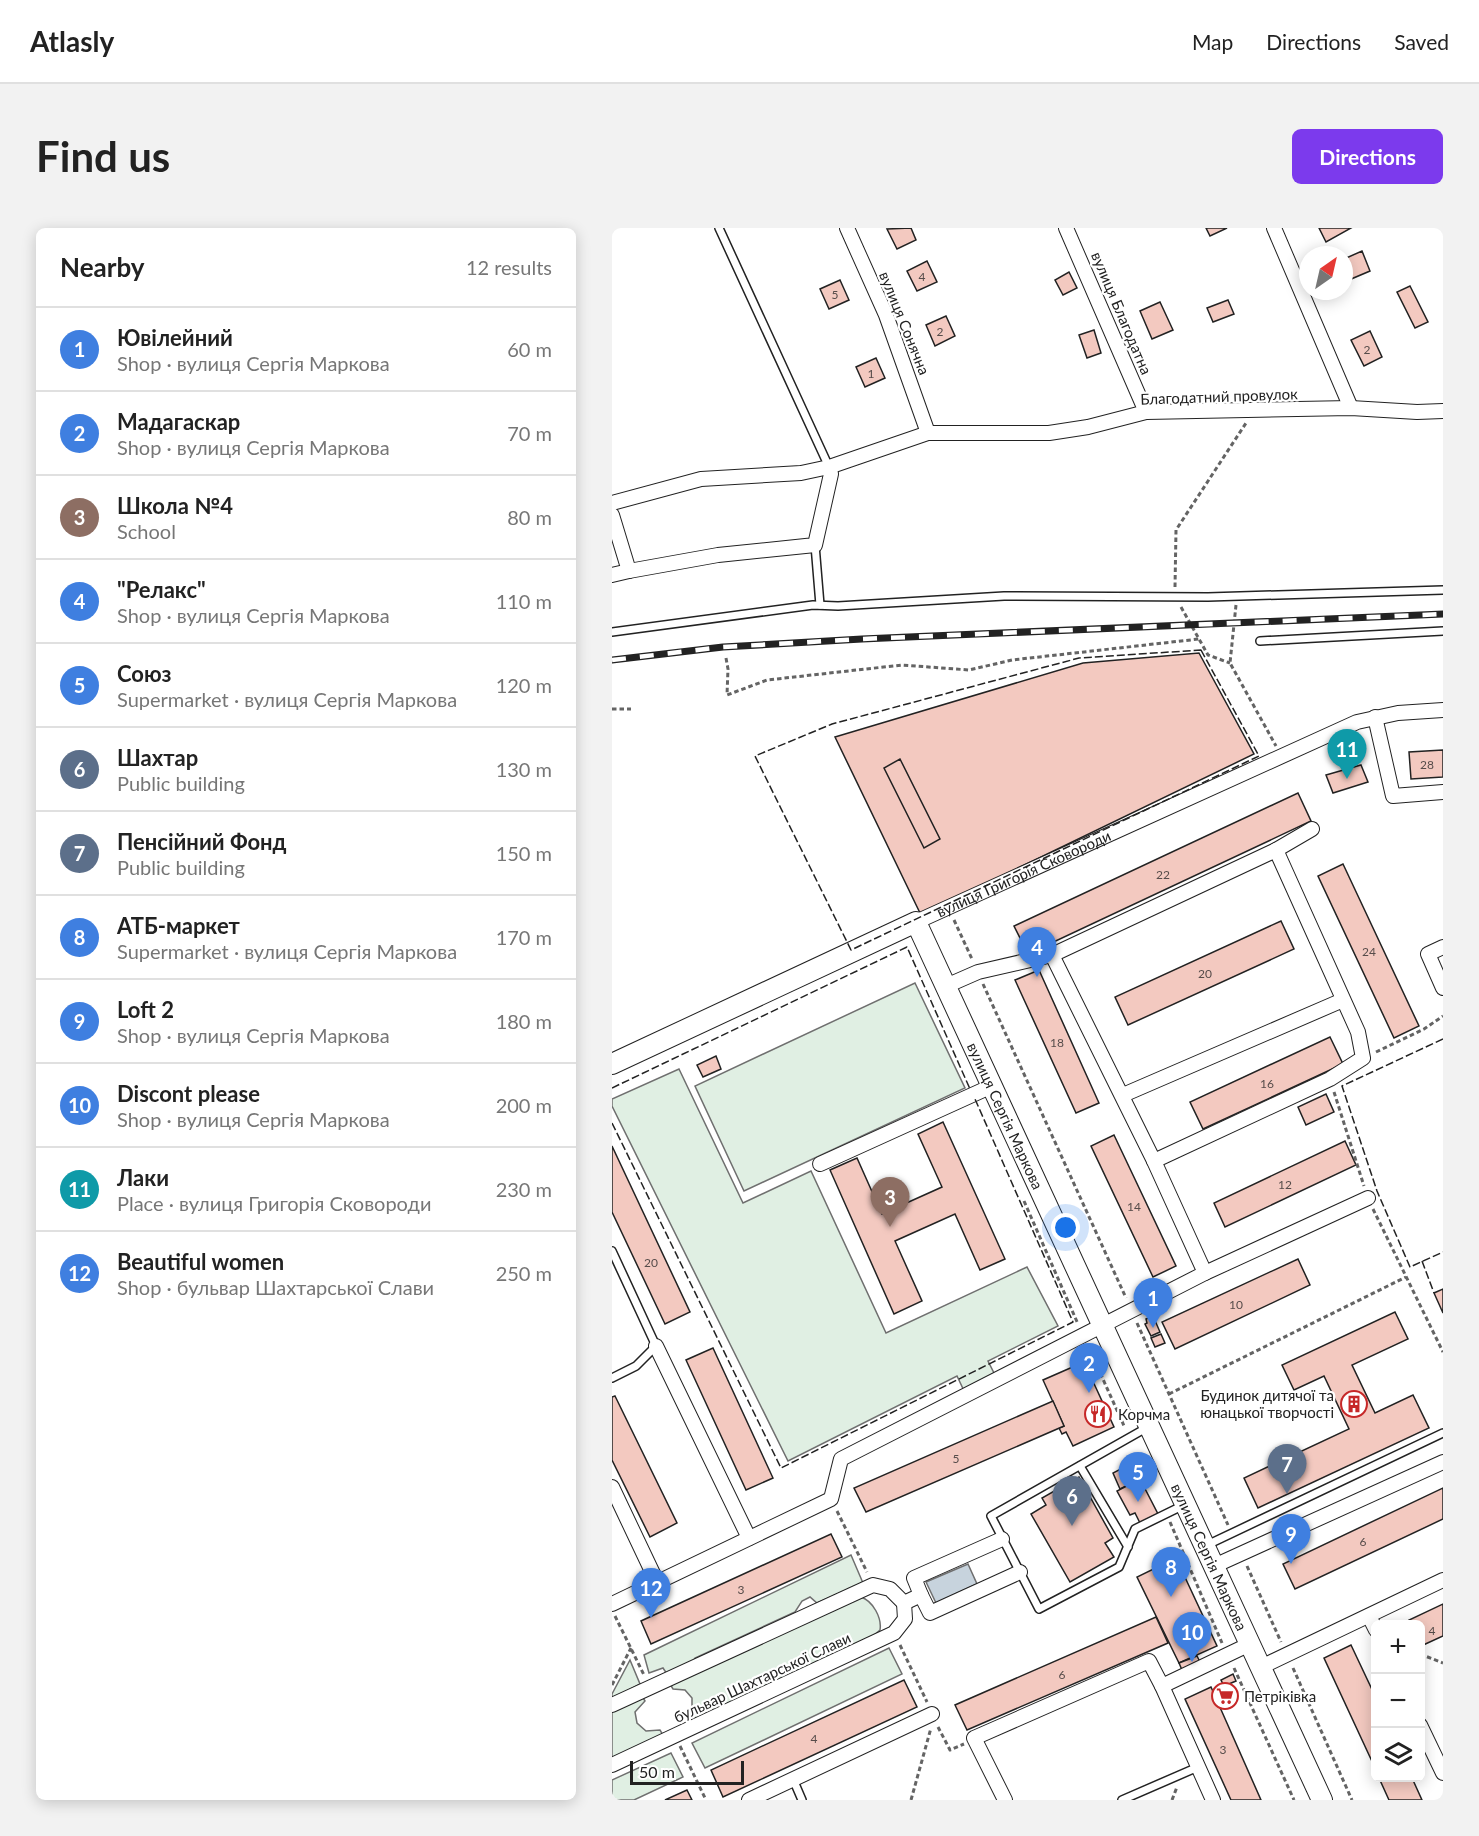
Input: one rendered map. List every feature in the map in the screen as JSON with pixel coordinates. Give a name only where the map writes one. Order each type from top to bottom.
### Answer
[{"type":"street","name":"вулиця Сонячна","points":[[847,228],[886,315],[928,433]]},
{"type":"street","name":"вулиця Благодатна","points":[[1066,228],[1146,412]]},
{"type":"street","points":[[1274,228],[1351,408]]},
{"type":"street","name":"Благодатний провулок","points":[[612,503],[701,479],[801,473],[928,433],[1049,433],[1088,427],[1146,412],[1253,412],[1351,408],[1443,411]]},
{"type":"street","points":[[612,575],[718,555],[814,545],[831,474],[829,466]]},
{"type":"street","points":[[612,515],[629,571]]},
{"type":"street","name":"вулиця Григорія Сковороди","points":[[612,1064],[916,922],[1357,722],[1375,717],[1443,710]]},
{"type":"street","points":[[1375,717],[1393,796],[1443,792]]},
{"type":"street","points":[[946,986],[978,972],[1052,955],[1276,850],[1312,829]]},
{"type":"street","points":[[1154,1161],[1330,1079],[1363,1058],[1358,1032],[1276,850]]},
{"type":"street","name":"вулиця Сергія Маркова","points":[[916,922],[1322,1800]]},
{"type":"street","points":[[1443,947],[1428,954],[1443,988]]},
{"type":"street","points":[[1052,955],[1123,1095],[1205,1273]]},
{"type":"street","points":[[1123,1095],[1343,1000]]},
{"type":"street","points":[[820,1164],[993,1086]]},
{"type":"street","points":[[612,1604],[831,1499],[841,1459],[1131,1309],[1368,1198]]},
{"type":"street","points":[[656,1346],[749,1538]]},
{"type":"street","points":[[1214,1566],[1443,1462]]},
{"type":"street","points":[[612,1487],[657,1582]]},
{"type":"street","points":[[1002,1539],[914,1578],[930,1613],[1020,1572]]},
{"type":"street","points":[[1261,1667],[1443,1580]]},
{"type":"street","points":[[612,1705],[873,1585],[890,1589],[903,1603],[921,1595]]},
{"type":"street","name":"бульвар Шахтарської Слави","points":[[612,1765],[894,1633],[905,1619],[903,1603]]},
{"type":"street","points":[[1369,1616],[1371,1620]]},
{"type":"street","points":[[1162,1686],[1250,1644]]},
{"type":"street","points":[[1005,1800],[974,1738],[1149,1661],[1213,1800]]},
{"type":"street","points":[[749,1800],[933,1716]]},
{"type":"street","points":[[1421,1728],[1443,1773]]},
{"type":"lane","points":[[719,228],[829,466]]},
{"type":"lane","points":[[814,545],[820,605]]},
{"type":"lane","points":[[612,632],[820,605],[1004,596],[1175,597],[1443,590]]},
{"type":"lane","points":[[1260,642],[1443,631]]},
{"type":"lane","points":[[612,1251],[656,1346],[641,1362],[612,1378]]},
{"type":"lane","points":[[1150,1426],[991,1516],[1039,1609],[1119,1567],[1135,1529],[1186,1504]]},
{"type":"lane","points":[[1205,1546],[1443,1433]]},
{"type":"lane","points":[[1080,1466],[1128,1547]]},
{"type":"lane","points":[[1122,1800],[1198,1767]]},
{"type":"lane","points":[[793,1779],[802,1800]]},
{"type":"path","points":[[1230,663],[1208,655],[1175,597],[1176,530],[1253,412]]},
{"type":"path","points":[[1237,596],[1230,663],[1281,755]]},
{"type":"path","points":[[726,658],[727,695],[767,680],[902,665],[969,670],[1012,660],[1199,639]]},
{"type":"path","points":[[612,710],[632,709]]},
{"type":"path","points":[[954,920],[1232,1533]]},
{"type":"path","points":[[1363,1058],[1424,1029],[1443,1016]]},
{"type":"path","points":[[1330,1079],[1368,1198],[1443,1352]]},
{"type":"path","points":[[1169,1394],[1406,1277]]},
{"type":"path","points":[[1061,1284],[1129,1438]]},
{"type":"path","points":[[831,1499],[873,1585]]},
{"type":"path","points":[[612,1609],[650,1688]]},
{"type":"path","points":[[612,1684],[630,1648]]},
{"type":"path","points":[[1425,1656],[1443,1663]]},
{"type":"path","points":[[911,1800],[933,1716]]},
{"type":"path","points":[[675,1737],[706,1800]]},
{"type":"green space","points":[[915,983],[965,1088],[744,1191],[695,1086]]},
{"type":"green space","points":[[679,1069],[743,1203],[811,1171],[886,1333],[1027,1267],[1058,1326],[988,1361],[997,1379],[966,1395],[957,1376],[788,1461],[612,1106],[612,1099]]},
{"type":"green space","points":[[851,1555],[863,1583],[817,1603],[810,1597],[802,1601],[795,1612],[695,1658],[692,1664],[667,1674],[663,1668],[649,1673],[644,1655]]},
{"type":"green space","points":[[861,1597],[873,1606],[878,1615],[880,1630],[873,1636],[689,1721],[686,1717],[692,1710],[692,1698],[685,1690],[673,1689],[670,1684]]},
{"type":"green space","points":[[889,1648],[902,1674],[705,1768],[692,1743]]},
{"type":"green space","points":[[630,1660],[640,1684],[612,1699],[612,1694]]},
{"type":"green space","points":[[642,1696],[645,1701],[635,1712],[637,1723],[646,1731],[660,1730],[663,1735],[612,1758],[612,1710]]},
{"type":"green space","points":[[671,1753],[683,1777],[634,1800],[612,1800],[612,1780]]},
{"type":"shaded area","points":[[968,1564],[977,1584],[936,1603],[926,1582]]},
{"type":"building","points":[[911,228],[916,240],[897,249],[887,229]]},
{"type":"building","points":[[1206,228],[1227,228],[1210,236]]},
{"type":"building","points":[[1319,228],[1351,228],[1326,242]]},
{"type":"building","points":[[1362,251],[1370,271],[1353,278],[1353,255]]},
{"type":"building","points":[[927,261],[937,282],[917,291],[907,271]]},
{"type":"building","points":[[1069,272],[1077,288],[1063,295],[1055,280]]},
{"type":"building","points":[[840,280],[849,300],[829,309],[820,289]]},
{"type":"building","points":[[1410,286],[1428,322],[1415,328],[1397,292]]},
{"type":"building","points":[[1228,300],[1234,314],[1213,322],[1207,308]]},
{"type":"building","points":[[1160,302],[1173,330],[1152,339],[1140,311]]},
{"type":"building","points":[[946,316],[955,336],[935,346],[926,325]]},
{"type":"building","points":[[1094,330],[1101,353],[1087,358],[1079,335]]},
{"type":"building","points":[[1370,331],[1382,357],[1364,366],[1351,340]]},
{"type":"building","points":[[876,358],[885,378],[865,387],[856,367]]},
{"type":"building","points":[[1199,653],[1254,754],[921,915],[835,737],[1083,663]]},
{"type":"building","points":[[1443,750],[1443,777],[1411,779],[1409,752]]},
{"type":"building","points":[[900,759],[940,839],[924,848],[884,768]]},
{"type":"building","points":[[1361,765],[1368,782],[1333,793],[1326,775]]},
{"type":"building","points":[[1298,793],[1311,821],[1028,954],[1014,926]]},
{"type":"building","points":[[1343,864],[1419,1026],[1394,1038],[1318,876]]},
{"type":"building","points":[[1281,921],[1294,949],[1128,1025],[1115,997]]},
{"type":"building","points":[[1039,970],[1099,1103],[1076,1113],[1015,980]]},
{"type":"building","points":[[1330,1037],[1343,1064],[1203,1129],[1190,1102]]},
{"type":"building","points":[[716,1056],[721,1069],[703,1077],[697,1065]]},
{"type":"building","points":[[1326,1094],[1334,1112],[1306,1125],[1298,1107]]},
{"type":"building","points":[[943,1122],[1005,1259],[980,1270],[955,1214],[895,1241],[922,1301],[894,1314],[830,1170],[857,1158],[882,1214],[942,1187],[918,1134]]},
{"type":"building","points":[[1114,1135],[1176,1266],[1153,1277],[1091,1146]]},
{"type":"building","points":[[1345,1141],[1356,1165],[1225,1227],[1214,1203]]},
{"type":"building","points":[[612,1146],[690,1312],[665,1324],[612,1212]]},
{"type":"building","points":[[1298,1259],[1310,1285],[1175,1349],[1162,1322]]},
{"type":"building","points":[[1443,1289],[1443,1313],[1434,1293]]},
{"type":"building","name":"Будинок дитячої та юнацької творчості","points":[[1395,1312],[1408,1339],[1352,1365],[1375,1413],[1413,1395],[1429,1428],[1258,1508],[1244,1478],[1349,1429],[1324,1376],[1294,1390],[1282,1365]]},
{"type":"building","points":[[1153,1316],[1160,1332],[1151,1336],[1145,1324],[1146,1319]]},
{"type":"building","points":[[1161,1334],[1165,1343],[1155,1347],[1151,1338]]},
{"type":"building","points":[[713,1348],[773,1478],[746,1490],[686,1360]]},
{"type":"building","points":[[1084,1362],[1114,1427],[1073,1446],[1066,1432],[1062,1434],[1059,1428],[1064,1426],[1043,1380]]},
{"type":"building","points":[[615,1396],[677,1523],[650,1537],[612,1460],[612,1397]]},
{"type":"building","points":[[1053,1401],[1064,1426],[866,1512],[854,1488]]},
{"type":"building","points":[[1132,1463],[1140,1479],[1120,1489],[1113,1473]]},
{"type":"building","points":[[1079,1477],[1113,1538],[1105,1543],[1114,1557],[1070,1582],[1031,1514],[1046,1505],[1042,1498]]},
{"type":"building","points":[[1140,1479],[1158,1514],[1140,1523],[1135,1513],[1130,1515],[1117,1491]]},
{"type":"building","points":[[1443,1488],[1443,1519],[1295,1589],[1283,1564]]},
{"type":"building","points":[[831,1534],[842,1557],[651,1644],[641,1621]]},
{"type":"building","points":[[1176,1558],[1217,1646],[1179,1663],[1137,1577]]},
{"type":"building","points":[[1443,1604],[1443,1636],[1425,1644],[1425,1620],[1409,1620]]},
{"type":"building","points":[[1156,1617],[1168,1643],[967,1730],[955,1705]]},
{"type":"building","points":[[1351,1645],[1371,1687],[1371,1759],[1324,1658]]},
{"type":"building","points":[[1197,1656],[1200,1662],[1182,1670],[1179,1663]]},
{"type":"building","name":"Петріківка","points":[[1233,1674],[1236,1681],[1224,1686],[1221,1680]]},
{"type":"building","points":[[904,1680],[917,1707],[723,1797],[711,1770]]},
{"type":"building","name":"Петріківка","points":[[1231,1686],[1235,1695],[1230,1697],[1234,1703],[1223,1708],[1216,1693]]},
{"type":"building","points":[[1211,1687],[1261,1800],[1231,1800],[1185,1699]]},
{"type":"building","points":[[1381,1782],[1414,1782],[1422,1800],[1389,1800]]},
{"type":"building","points":[[687,1790],[692,1800],[665,1800]]},
{"type":"railway","points":[[612,660],[723,647],[862,639],[1443,614]]},
{"type":"fence","points":[[1201,650],[1259,756],[851,950],[755,756],[832,724],[1079,658],[1201,650]]},
{"type":"fence","points":[[612,1088],[907,947],[970,1089]]},
{"type":"fence","points":[[1443,1039],[1342,1086],[1377,1191],[1410,1267],[1443,1252]]},
{"type":"fence","points":[[612,1123],[781,1468],[1073,1322],[975,1099]]},
{"type":"fence","points":[[1422,1261],[1434,1293]]},
{"type":"place","name":"Лаки","points":[[1347,779]]},
{"type":"place","name":"\"Релакс\"","points":[[1037,977]]},
{"type":"place","name":"Школа №4","points":[[890,1227]]},
{"type":"place","name":"Ювілейний","points":[[1153,1328]]},
{"type":"place","name":"Мадагаскар","points":[[1089,1393]]},
{"type":"place","name":"Будинок дитячої та юнацької творчості","points":[[1354,1404]]},
{"type":"place","name":"Корчма","points":[[1098,1414]]},
{"type":"place","name":"Пенсійний Фонд","points":[[1287,1494]]},
{"type":"place","name":"Союз","points":[[1138,1502]]},
{"type":"place","name":"Шахтар","points":[[1072,1526]]},
{"type":"place","name":"Loft 2","points":[[1291,1564]]},
{"type":"place","name":"АТБ-маркет","points":[[1171,1597]]},
{"type":"place","name":"Beautiful women","points":[[651,1618]]},
{"type":"place","name":"Discont please","points":[[1192,1662]]},
{"type":"place","name":"Петріківка","points":[[1225,1696]]}]
